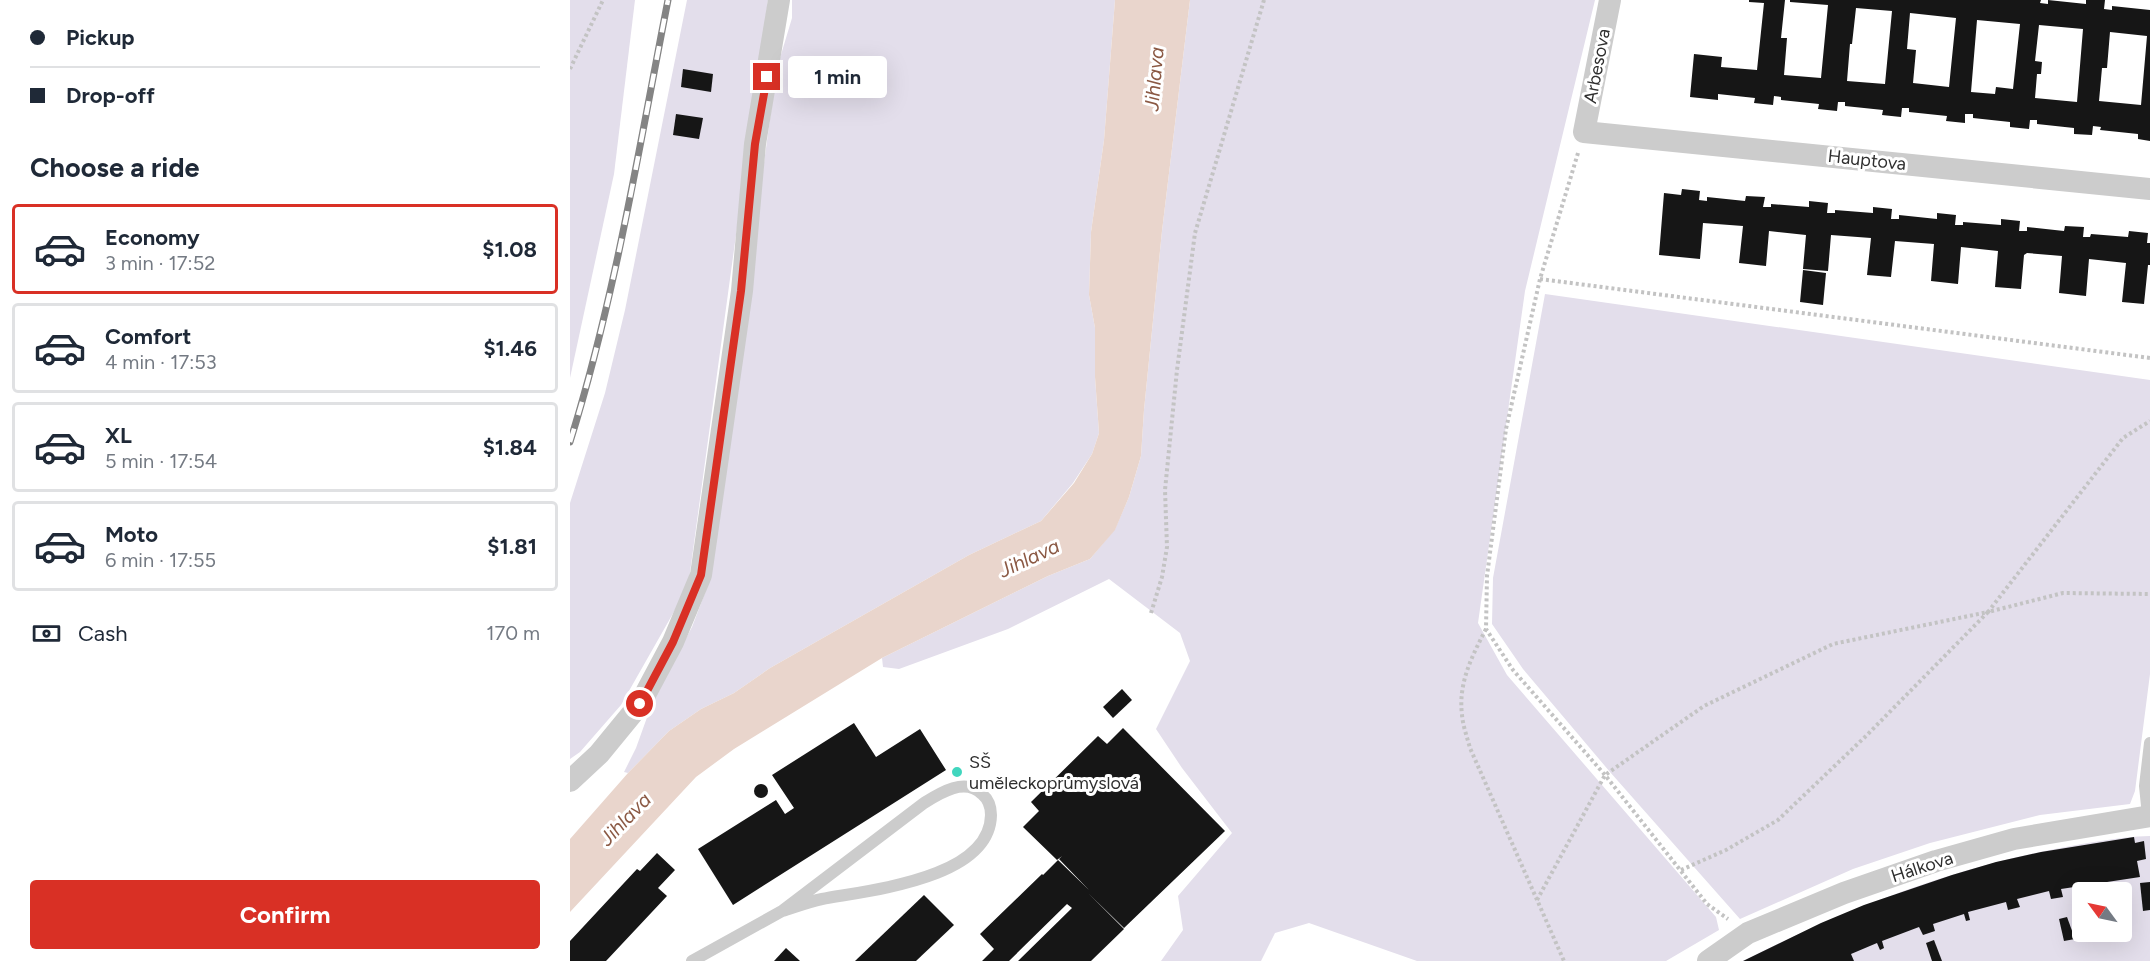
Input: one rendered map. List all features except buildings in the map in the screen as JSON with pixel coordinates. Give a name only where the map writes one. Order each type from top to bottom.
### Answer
[{"type":"street","points":[[570,781],[599,754],[640,704],[673,642],[701,575],[741,291],[755,144],[779,0]]},
{"type":"street","name":"Arbesova","points":[[1584,132],[1610,0]]},
{"type":"street","name":"Hauptova","points":[[1584,132],[2150,189]]},
{"type":"street","name":"Hálkova","points":[[1708,961],[1748,933],[1844,893],[1936,861],[2014,839],[2149,816]]},
{"type":"lane","points":[[2149,816],[2145,786],[2150,743]]},
{"type":"lane","points":[[692,961],[782,911],[924,803],[942,792],[958,787],[970,787],[981,792],[987,800],[991,812],[990,827],[971,854],[952,866],[932,875],[887,888],[819,900],[782,911]]},
{"type":"path","points":[[570,69],[603,0]]},
{"type":"path","points":[[1150,613],[1162,577],[1167,547],[1164,523],[1165,490],[1177,370],[1195,233],[1264,0]]},
{"type":"path","points":[[1564,961],[1470,748],[1462,715],[1462,688],[1470,660],[1486,629],[1487,576],[1506,429],[1540,279],[1584,132]]},
{"type":"path","points":[[1540,279],[2150,358]]},
{"type":"path","points":[[1680,870],[1726,850],[1778,820],[1867,735],[1988,612],[2123,438],[2150,421]]},
{"type":"path","points":[[1538,900],[1605,775],[1704,706],[1833,644],[1988,612],[2063,593],[2150,594]]},
{"type":"path","points":[[1486,629],[1512,670],[1605,775],[1707,904],[1748,933]]},
{"type":"shaded area","points":[[570,0],[635,0],[614,174],[570,378]]},
{"type":"shaded area","points":[[687,0],[768,0],[688,587],[621,705],[580,752],[570,759],[570,503],[605,393],[625,310]]},
{"type":"shaded area","points":[[792,0],[1115,0],[1104,140],[1091,232],[1089,295],[1095,328],[1095,377],[1099,433],[1092,454],[1073,483],[1041,521],[969,555],[770,668],[734,693],[701,709],[669,731],[628,773],[624,772],[636,748],[654,698],[692,627],[705,593],[777,68],[792,18]]},
{"type":"shaded area","points":[[1190,0],[1595,0],[1525,291],[1478,623],[1507,675],[1716,917],[1719,930],[1666,961],[1417,961],[1309,923],[1275,933],[1261,961],[1161,961],[1183,930],[1178,896],[1232,833],[1182,768],[1156,729],[1190,661],[1180,633],[1109,579],[1008,629],[899,669],[883,667],[882,658],[1048,576],[1090,559],[1115,529],[1129,497],[1141,456],[1162,231]]},
{"type":"shaded area","points":[[1545,294],[2150,380],[2150,674],[2135,791],[2130,804],[2040,815],[1930,843],[1853,869],[1740,919],[1610,772],[1523,669],[1492,624],[1493,578]]},
{"type":"shaded area","points":[[2150,836],[2150,961],[1743,961],[1818,925],[1934,880],[2014,858],[2102,841]]},
{"type":"water","name":"Jihlava","points":[[1115,0],[1190,0],[1162,231],[1141,456],[1129,497],[1115,530],[1090,559],[1048,576],[882,658],[734,749],[696,777],[570,912],[570,839],[628,773],[669,731],[701,709],[734,693],[770,668],[969,555],[1041,521],[1074,483],[1092,454],[1099,433],[1095,377],[1095,328],[1089,295],[1091,232],[1104,140]]},
{"type":"railway","points":[[570,442],[613,278],[668,0]]},
{"type":"place","name":"SŠ uměleckoprůmyslová","points":[[957,772]]},
{"type":"route","points":[[640,704],[673,642],[701,575],[741,291],[755,144],[767,77]]}]
